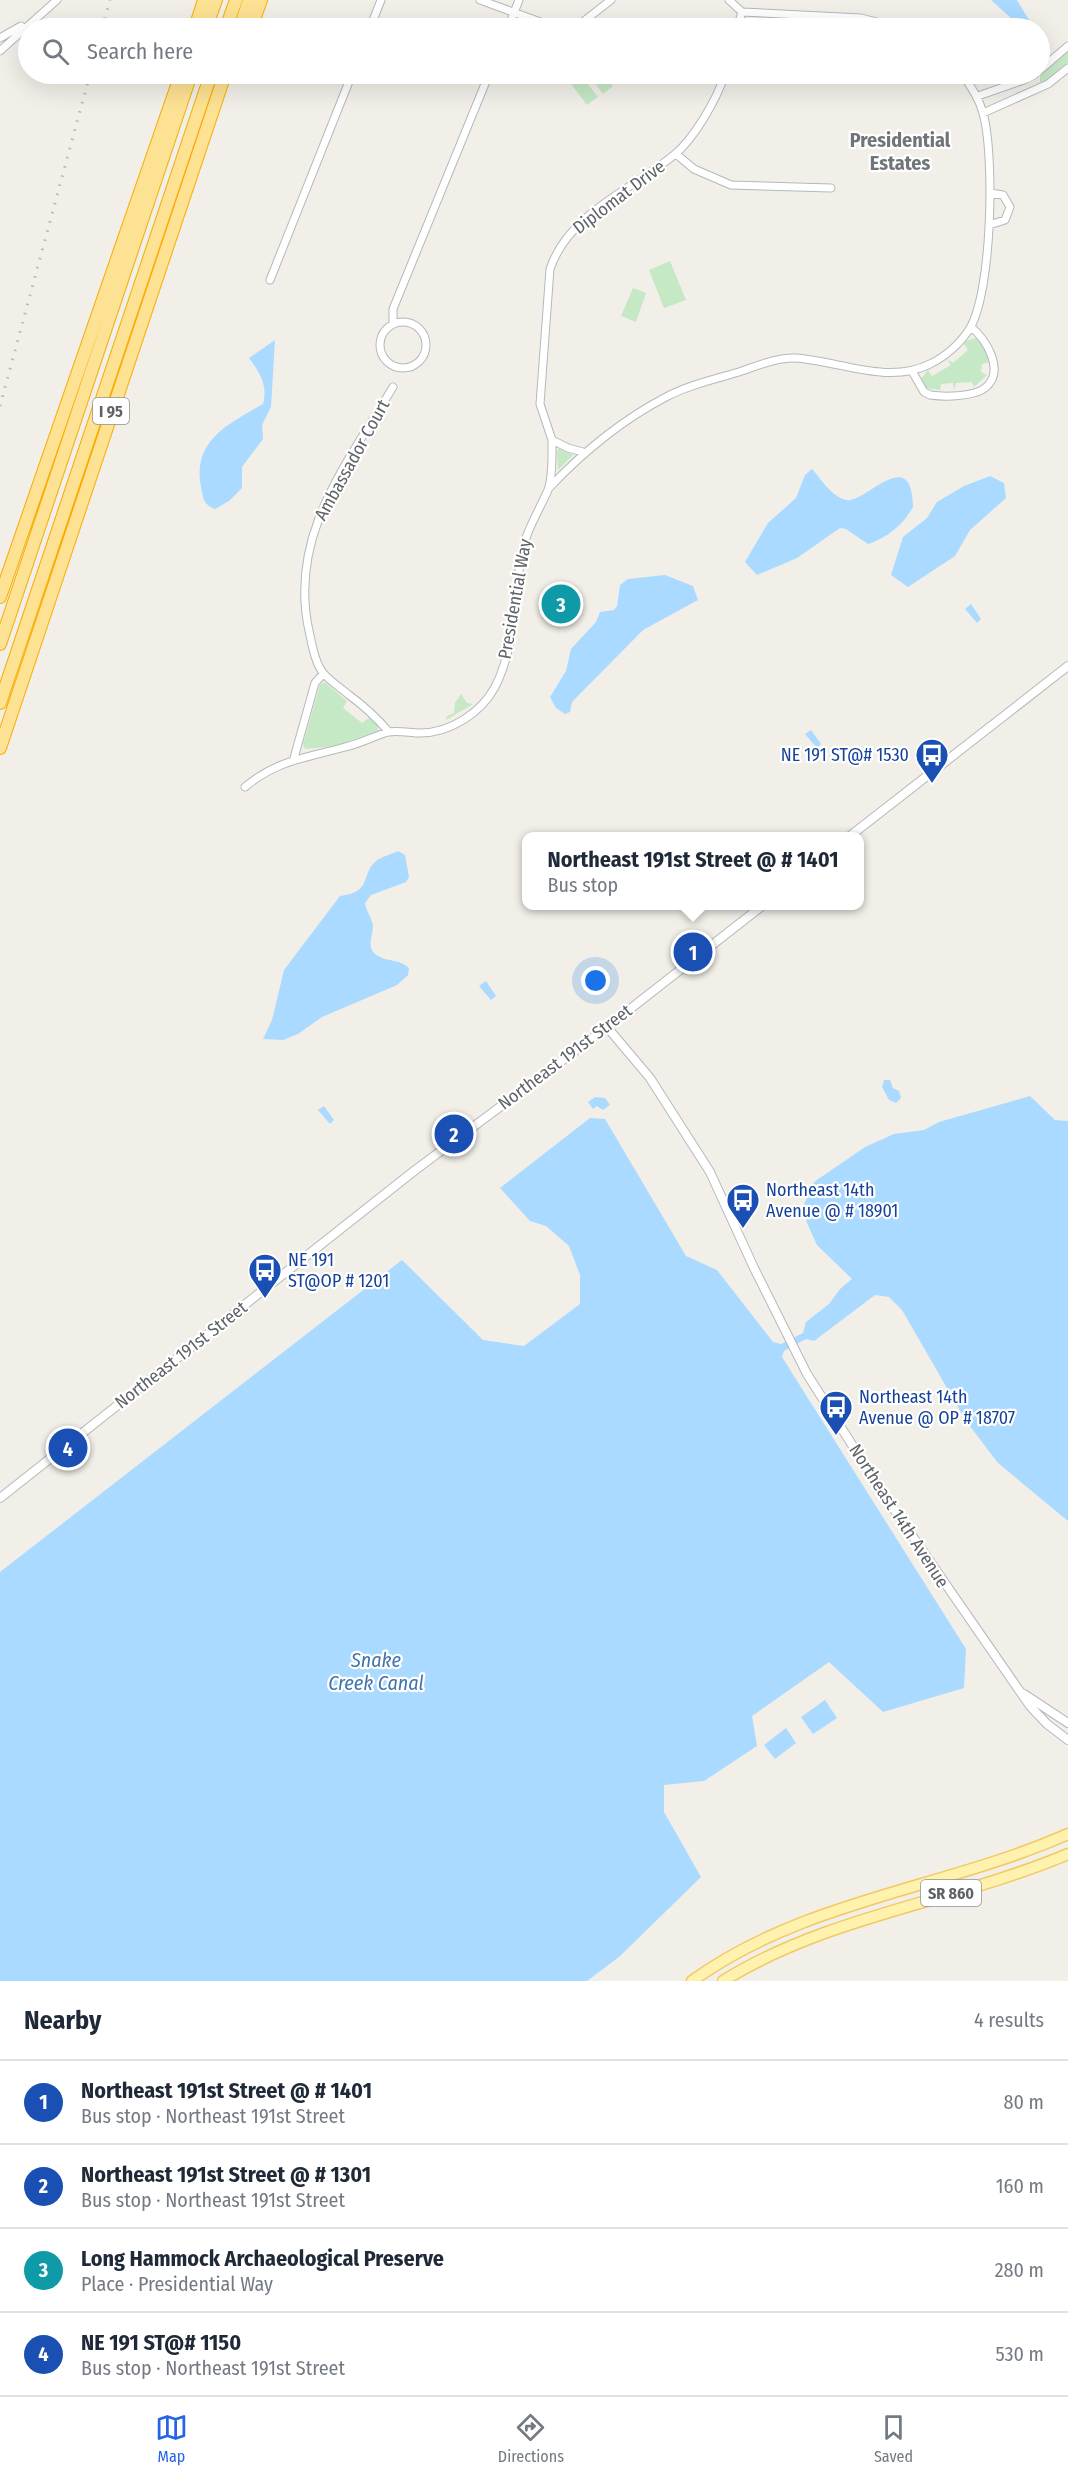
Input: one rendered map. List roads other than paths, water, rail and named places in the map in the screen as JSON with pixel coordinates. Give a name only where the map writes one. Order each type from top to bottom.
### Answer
[{"type":"highway","points":[[198,18],[204,0]]},
{"type":"highway","points":[[210,18],[216,0]]},
{"type":"highway","points":[[230,18],[236,0]]},
{"type":"highway","points":[[243,18],[249,0]]},
{"type":"highway","points":[[255,18],[261,0]]},
{"type":"highway","name":"I 95","points":[[0,597],[178,84]]},
{"type":"highway","points":[[0,644],[188,84]]},
{"type":"highway","points":[[0,703],[208,84]]},
{"type":"highway","name":"I 95","points":[[0,748],[222,84]]},
{"type":"main road","name":"SR 860","points":[[692,1981],[747,1946],[826,1912],[999,1860],[1068,1834]]},
{"type":"main road","name":"SR 860","points":[[723,1981],[759,1959],[820,1933],[1025,1870],[1068,1854]]},
{"type":"main road","points":[[826,1912],[832,1929]]},
{"type":"main road","points":[[814,1917],[820,1933]]},
{"type":"street","points":[[34,18],[57,0]]},
{"type":"street","points":[[374,18],[381,0]]},
{"type":"street","points":[[480,0],[528,18]]},
{"type":"street","points":[[512,18],[519,0]]},
{"type":"street","points":[[588,18],[611,0]]},
{"type":"street","points":[[729,0],[742,12],[861,18]]},
{"type":"street","points":[[740,18],[742,12]]},
{"type":"street","points":[[0,38],[18,28]]},
{"type":"street","points":[[0,51],[18,33]]},
{"type":"street","points":[[1050,61],[1068,46]]},
{"type":"street","points":[[1050,81],[1068,68]]},
{"type":"street","points":[[270,280],[348,84]]},
{"type":"street","points":[[393,324],[412,323],[423,332],[426,346],[416,364],[408,367],[393,365],[382,354],[381,338],[393,324],[393,309],[485,84]]},
{"type":"street","name":"Diplomat Drive","points":[[552,440],[540,404],[540,377],[550,269],[557,249],[564,238],[590,214],[676,154],[708,112],[721,84]]},
{"type":"street","name":"Presidential Way","points":[[244,786],[261,773],[294,758],[346,747],[389,732],[423,733],[445,728],[465,719],[483,704],[494,688],[503,668],[512,631],[523,546],[535,513],[549,488],[584,452],[666,397],[692,386],[775,361],[794,358],[890,373],[912,371],[941,358],[971,327],[983,284],[990,193],[983,113],[978,96],[969,84]]},
{"type":"street","points":[[978,96],[1011,84]]},
{"type":"street","points":[[1031,84],[1035,91]]},
{"type":"street","points":[[983,113],[1035,91],[1045,84]]},
{"type":"street","points":[[676,154],[694,169],[731,185],[831,188]]},
{"type":"street","points":[[989,225],[1005,220],[1011,207],[1002,195],[990,193]]},
{"type":"street","points":[[912,371],[924,392],[930,395],[976,392],[986,387],[991,379],[993,361],[984,339],[971,327]]},
{"type":"street","name":"Ambassador Court","points":[[389,732],[371,712],[323,674],[312,647],[305,614],[305,579],[315,524],[327,496],[393,387]]},
{"type":"street","points":[[552,440],[568,448],[584,452]]},
{"type":"street","name":"Presidential Way","points":[[549,488],[552,440]]},
{"type":"street","points":[[856,832],[1068,666]]},
{"type":"street","points":[[294,758],[315,683],[323,674]]},
{"type":"street","name":"Northeast 191st Street","points":[[0,1498],[414,1171],[607,1027],[757,910]]},
{"type":"street","name":"Northeast 14th Avenue","points":[[607,1027],[650,1077],[710,1172],[797,1354],[884,1495],[1019,1690],[1047,1724],[1068,1740]]},
{"type":"street","name":"Northeast 14th Avenue","points":[[1019,1690],[1068,1724]]},
{"type":"water","points":[[991,0],[1017,0],[1028,18],[1011,18]]},
{"type":"water","points":[[275,340],[271,407],[262,425],[263,439],[242,467],[242,488],[229,501],[215,509],[206,503],[202,495],[200,471],[202,457],[216,435],[263,404],[264,385],[249,358]]},
{"type":"water","points":[[812,469],[831,491],[846,500],[854,499],[896,477],[905,479],[911,488],[913,507],[899,525],[875,541],[868,544],[846,529],[840,528],[797,558],[757,575],[745,562],[768,523],[796,498],[805,475]]},
{"type":"water","points":[[990,476],[1004,483],[1006,498],[970,530],[955,556],[908,587],[891,575],[903,537],[927,518],[937,502],[964,486]]},
{"type":"water","points":[[665,575],[693,586],[698,600],[643,630],[572,702],[570,712],[565,714],[556,708],[550,697],[566,671],[571,649],[596,622],[600,612],[614,610],[617,606],[620,585],[628,579]]},
{"type":"water","points":[[971,604],[981,619],[977,623],[965,609]]},
{"type":"water","points":[[811,730],[821,744],[817,748],[805,734]]},
{"type":"water","points":[[398,851],[405,855],[409,877],[406,882],[371,895],[365,903],[373,926],[371,946],[374,953],[405,965],[409,968],[408,975],[397,985],[322,1017],[298,1034],[283,1040],[263,1039],[272,1020],[284,970],[340,896],[357,891],[362,887],[371,866],[376,861]]},
{"type":"water","points":[[486,981],[496,996],[491,1000],[479,986]]},
{"type":"water","points":[[884,1080],[890,1080],[893,1088],[899,1091],[901,1098],[896,1103],[889,1100],[882,1087]]},
{"type":"water","name":"Snake Creek Canal","points":[[1030,1096],[1055,1120],[1068,1121],[1068,1521],[998,1463],[966,1421],[902,1310],[889,1297],[875,1295],[814,1341],[806,1339],[784,1351],[782,1357],[966,1649],[964,1688],[883,1712],[829,1662],[752,1716],[757,1746],[704,1781],[664,1785],[664,1812],[701,1877],[619,1957],[587,1981],[0,1981],[0,1572],[402,1260],[483,1340],[524,1346],[580,1304],[580,1275],[569,1246],[546,1226],[530,1221],[500,1188],[590,1118],[605,1119],[686,1256],[717,1270],[773,1342],[781,1344],[803,1333],[806,1322],[829,1304],[840,1289],[852,1279],[817,1245],[807,1223],[804,1204],[814,1182],[865,1147],[894,1134],[924,1130],[939,1122]]},
{"type":"water","points":[[595,1097],[605,1098],[610,1105],[603,1110],[597,1106],[593,1109],[588,1102]]},
{"type":"water","points":[[324,1106],[334,1120],[330,1124],[318,1110]]},
{"type":"water","points":[[825,1700],[837,1718],[813,1734],[801,1717]]},
{"type":"water","points":[[786,1728],[796,1743],[775,1759],[764,1745]]},
{"type":"railway","points":[[105,18],[110,0]]},
{"type":"railway","points":[[0,406],[87,84]]},
{"type":"place","name":"Long Hammock Archaeological Preserve","points":[[561,604]]},
{"type":"place","name":"NE 191 ST@# 1530","points":[[932,784]]},
{"type":"place","name":"Northeast 191st Street @ # 1401","points":[[693,952]]},
{"type":"place","name":"Northeast 191st Street @ # 1301","points":[[454,1134]]},
{"type":"place","name":"Northeast 14th Avenue @ # 18901","points":[[743,1229]]},
{"type":"place","name":"NE 191 ST@OP # 1201","points":[[265,1299]]},
{"type":"place","name":"Northeast 14th Avenue @ OP # 18707","points":[[836,1436]]},
{"type":"place","name":"NE 191 ST@# 1150","points":[[68,1448]]},
{"type":"district","name":"Presidential Estates","points":[[900,152]]}]
